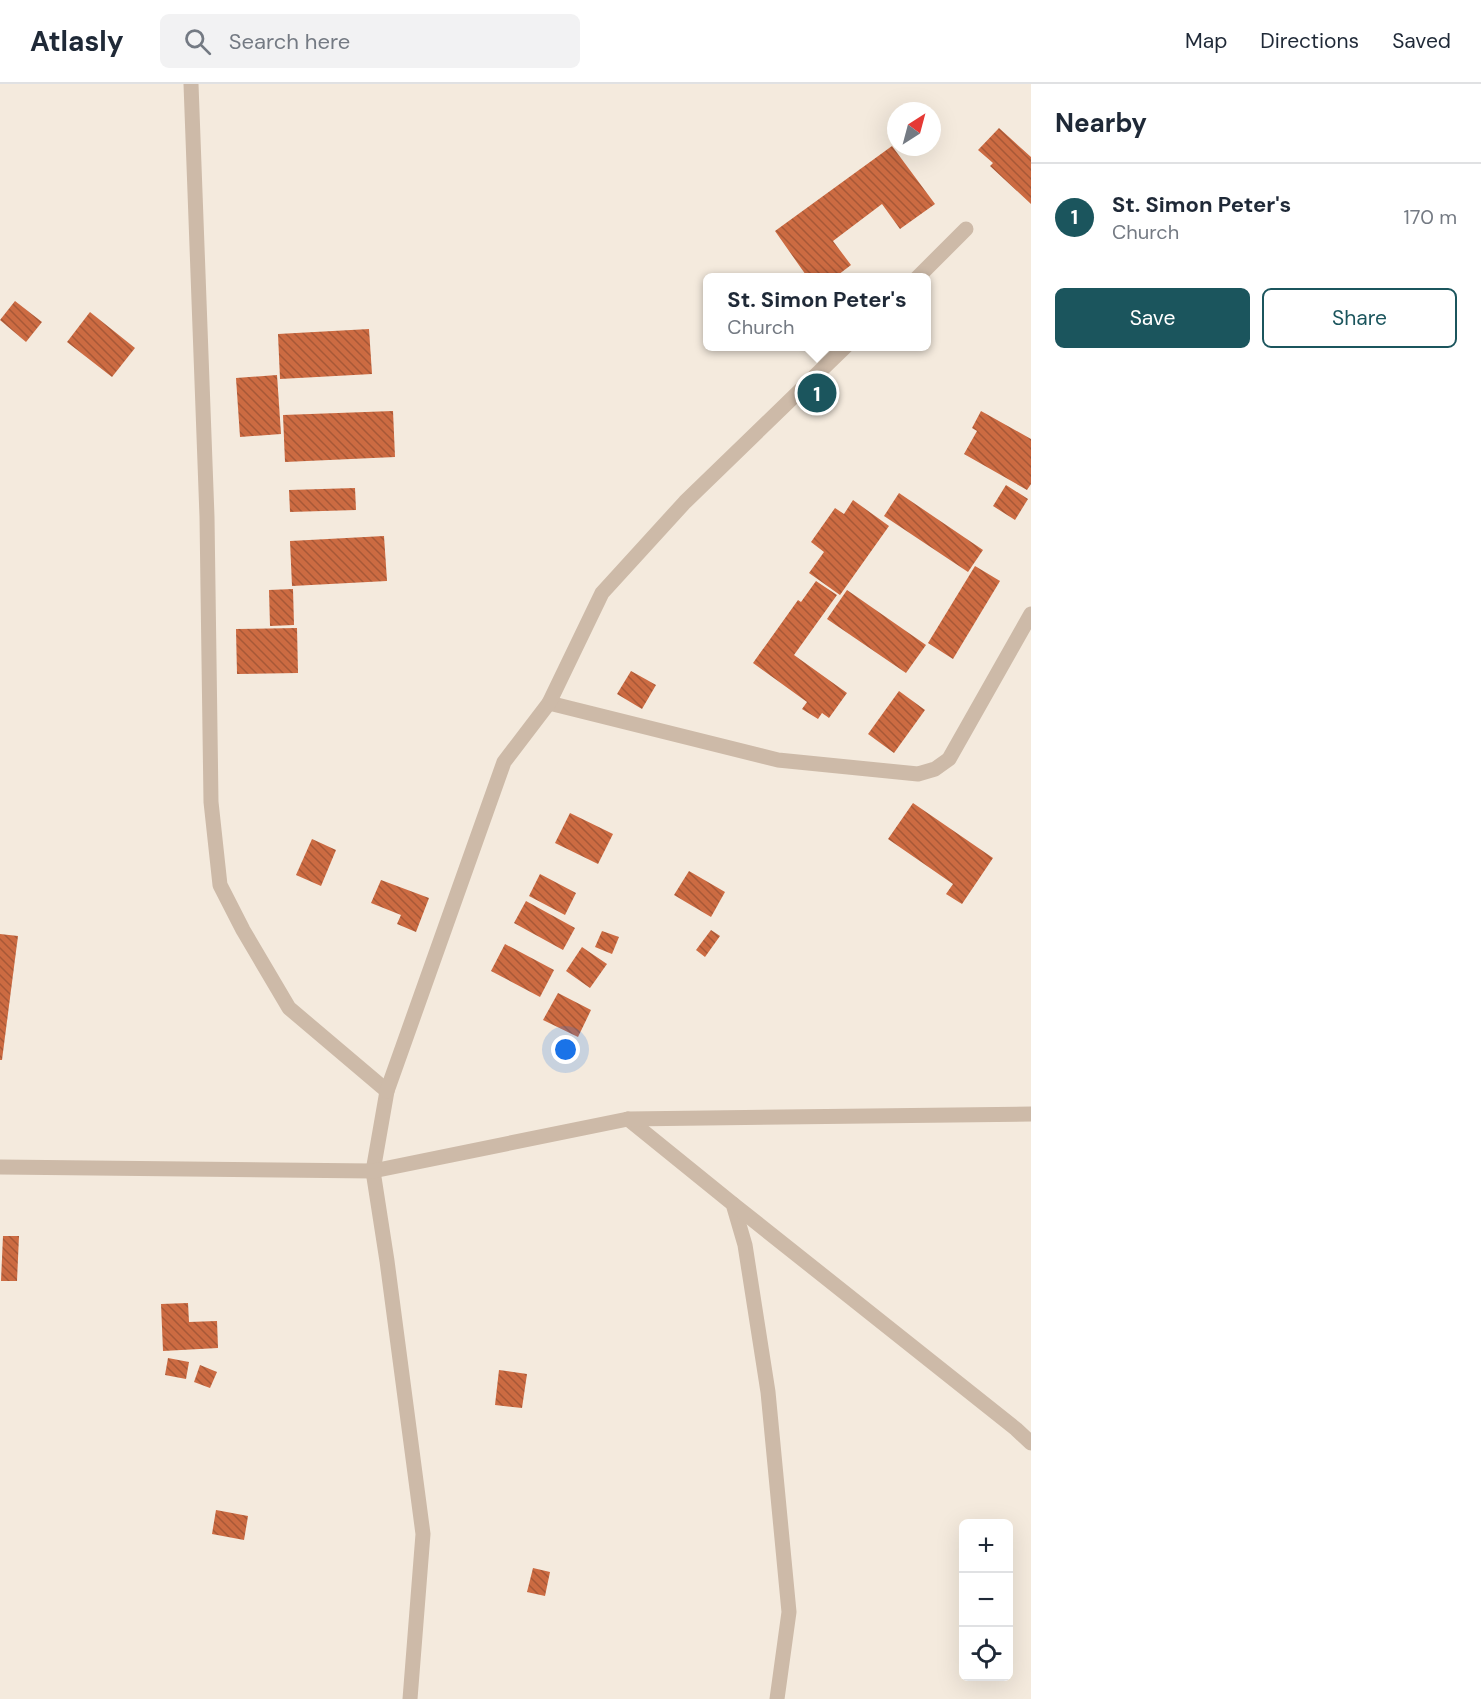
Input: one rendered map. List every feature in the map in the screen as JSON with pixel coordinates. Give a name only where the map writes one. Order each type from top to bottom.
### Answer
[{"type":"street","points":[[191,84],[207,517],[212,802],[220,885],[243,930],[289,1008],[387,1091]]},
{"type":"street","points":[[922,273],[966,229]]},
{"type":"street","points":[[410,1699],[423,1534],[373,1170],[387,1091],[504,762],[549,703],[602,593],[686,502],[841,351]]},
{"type":"street","points":[[549,703],[778,760],[918,774],[935,769],[949,759],[1031,614]]},
{"type":"street","points":[[0,1167],[373,1170],[628,1119],[1031,1114]]},
{"type":"street","points":[[628,1119],[1031,1443]]},
{"type":"street","points":[[732,1204],[745,1245],[768,1392],[784,1554],[789,1612],[777,1699]]},
{"type":"building","points":[[999,128],[1031,157],[1031,204],[990,166],[993,163],[978,150]]},
{"type":"building","points":[[887,150],[887,156],[899,156],[935,204],[900,229],[882,204],[833,241],[851,265],[841,273],[804,273],[775,231]]},
{"type":"building","points":[[15,301],[42,322],[26,342],[0,320]]},
{"type":"building","points":[[90,312],[135,348],[112,377],[67,342]]},
{"type":"building","points":[[369,329],[372,374],[280,379],[278,334]]},
{"type":"building","points":[[277,375],[281,434],[240,437],[236,378]]},
{"type":"building","points":[[393,411],[395,457],[285,462],[283,415]]},
{"type":"building","points":[[981,411],[1031,439],[1031,484],[1027,490],[964,454],[977,431],[972,428]]},
{"type":"building","points":[[1006,485],[1028,499],[1015,520],[993,506]]},
{"type":"building","points":[[355,488],[356,510],[290,512],[289,490]]},
{"type":"building","points":[[899,493],[983,550],[968,572],[884,516]]},
{"type":"building","points":[[853,500],[889,526],[840,595],[809,573],[824,552],[811,542],[835,508],[844,514]]},
{"type":"building","points":[[384,536],[387,581],[292,586],[290,541]]},
{"type":"building","points":[[975,566],[1000,581],[953,659],[928,643]]},
{"type":"building","points":[[816,581],[837,595],[794,655],[847,693],[829,718],[822,713],[818,719],[802,709],[807,702],[753,663],[798,600],[801,602]]},
{"type":"building","points":[[293,589],[294,625],[270,626],[269,590]]},
{"type":"building","points":[[847,590],[926,645],[906,673],[827,619]]},
{"type":"building","points":[[297,628],[298,673],[237,674],[236,629]]},
{"type":"building","points":[[631,671],[656,685],[642,709],[617,694]]},
{"type":"building","points":[[899,691],[925,710],[894,753],[868,734]]},
{"type":"building","points":[[913,803],[993,858],[962,904],[946,894],[953,884],[888,839]]},
{"type":"building","points":[[570,813],[613,834],[598,864],[555,843]]},
{"type":"building","points":[[312,839],[336,850],[321,886],[296,875]]},
{"type":"building","points":[[689,871],[725,892],[711,917],[674,895]]},
{"type":"building","points":[[540,874],[576,893],[565,915],[529,896]]},
{"type":"building","points":[[381,880],[429,898],[416,932],[397,924],[401,915],[371,903]]},
{"type":"building","points":[[526,901],[575,928],[563,950],[514,923]]},
{"type":"building","points":[[711,930],[720,936],[705,957],[696,950]]},
{"type":"building","points":[[602,931],[619,937],[612,954],[595,947]]},
{"type":"building","points":[[0,934],[18,936],[2,1060],[0,1060]]},
{"type":"building","points":[[505,944],[554,970],[540,997],[491,971]]},
{"type":"building","points":[[582,947],[607,964],[590,988],[566,971]]},
{"type":"building","points":[[558,993],[591,1010],[578,1037],[543,1020]]},
{"type":"building","points":[[3,1236],[19,1236],[17,1281],[1,1281]]},
{"type":"building","points":[[188,1303],[189,1322],[217,1321],[218,1348],[163,1351],[161,1304]]},
{"type":"building","points":[[168,1358],[189,1362],[186,1379],[165,1375]]},
{"type":"building","points":[[200,1365],[217,1372],[210,1388],[194,1382]]},
{"type":"building","points":[[499,1370],[527,1374],[522,1408],[495,1405]]},
{"type":"building","points":[[216,1510],[248,1516],[244,1540],[212,1534]]},
{"type":"building","points":[[533,1568],[550,1572],[545,1596],[527,1592]]},
{"type":"place","name":"St. Simon Peter's","points":[[817,393]]}]
